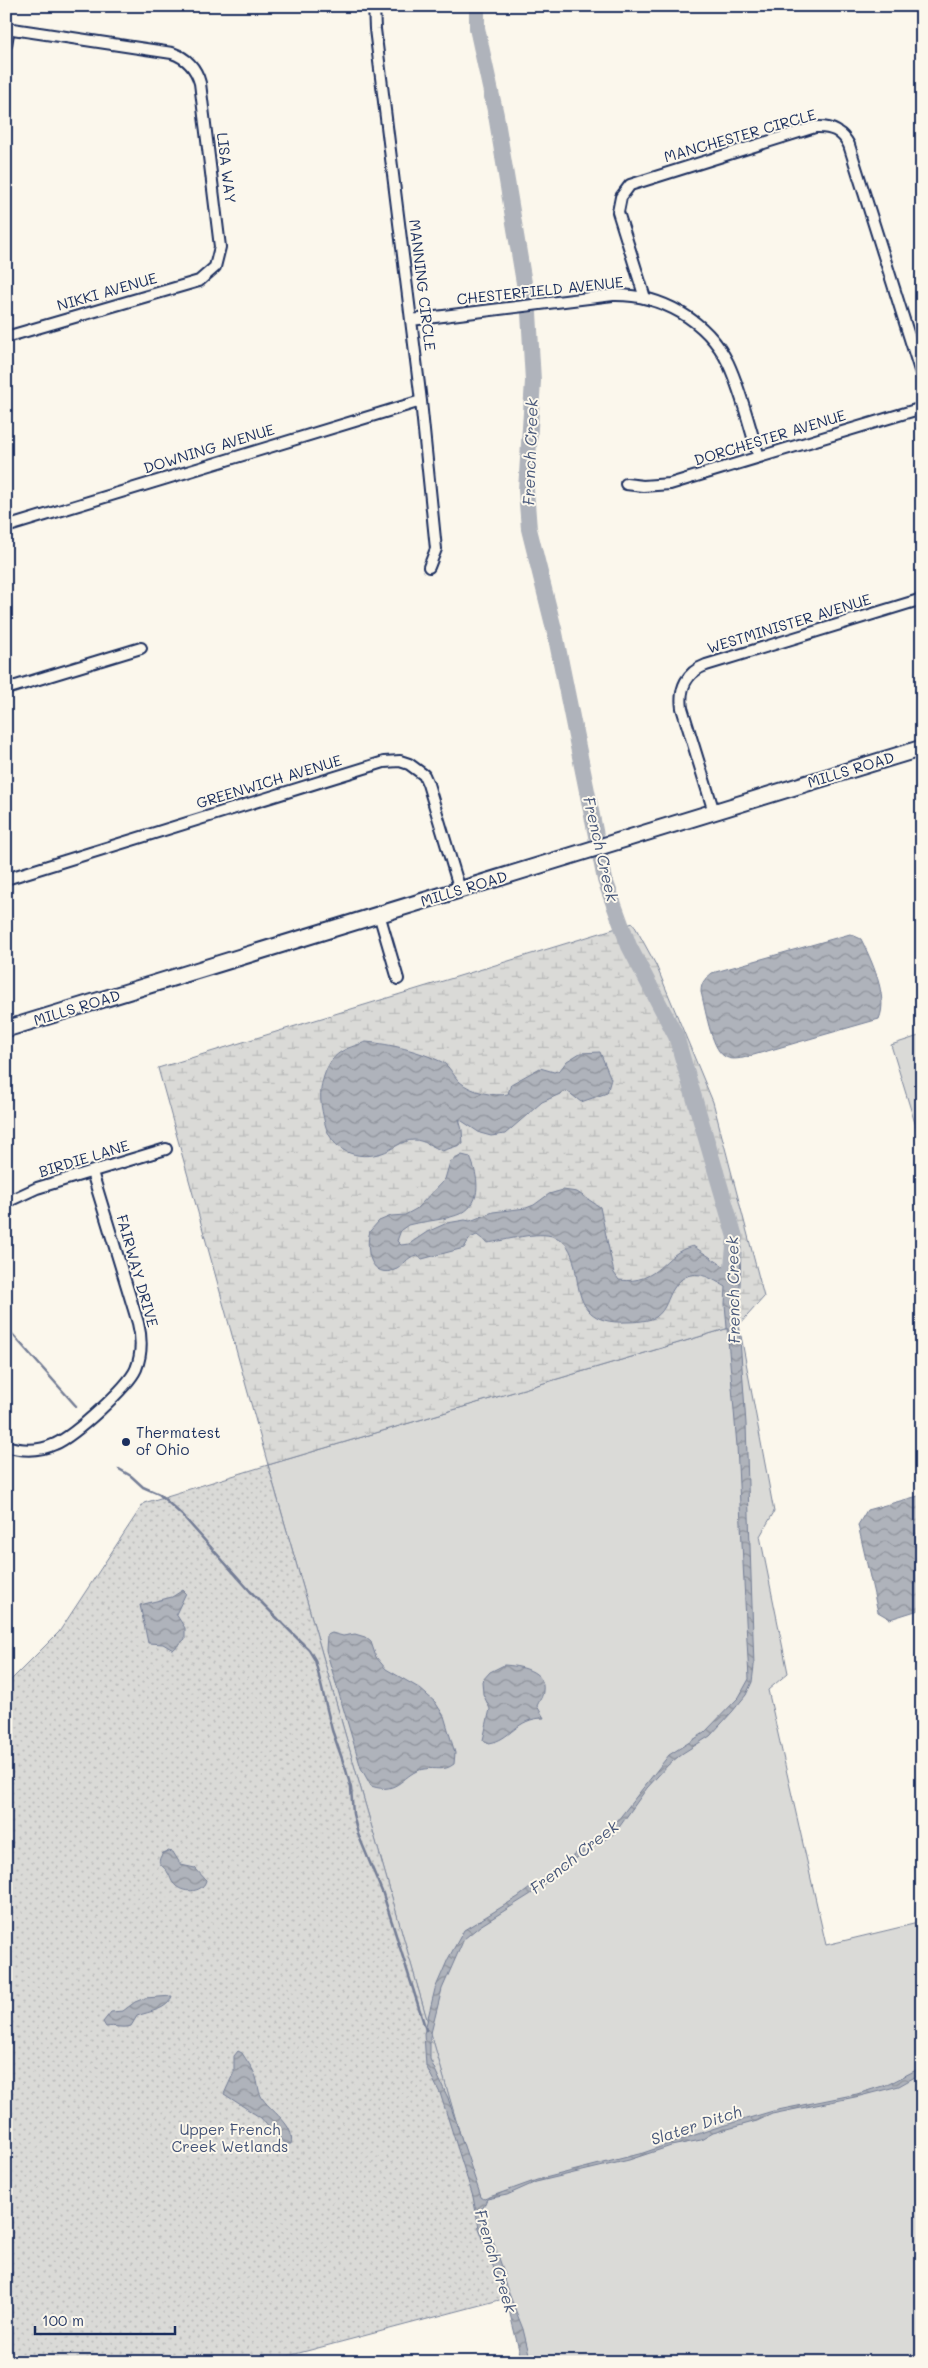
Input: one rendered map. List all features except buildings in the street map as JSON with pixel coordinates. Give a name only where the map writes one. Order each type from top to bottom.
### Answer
[{"type":"street","name":"MANNING CIRCLE","points":[[374,6],[375,29],[421,401],[436,549],[429,567]]},
{"type":"street","points":[[6,45],[8,28]]},
{"type":"street","name":"LISA WAY","points":[[8,28],[172,53],[186,59],[195,70],[200,83],[220,241],[220,255],[213,270]]},
{"type":"street","name":"MANCHESTER CIRCLE","points":[[645,298],[618,212],[621,197],[630,185],[815,127],[831,128],[840,133],[849,145],[922,377]]},
{"type":"street","name":"NIKKI AVENUE","points":[[6,337],[193,283],[202,279],[213,270]]},
{"type":"street","name":"CHESTERFIELD AVENUE","points":[[411,320],[613,295],[645,298],[670,307],[687,316],[708,335],[718,348],[733,376],[759,457]]},
{"type":"street","name":"DOWNING AVENUE","points":[[6,527],[421,401]]},
{"type":"street","name":"DORCHESTER AVENUE","points":[[626,484],[643,486],[670,484],[922,408]]},
{"type":"street","name":"WESTMINISTER AVENUE","points":[[714,812],[682,708],[682,692],[687,678],[694,671],[706,665],[922,599]]},
{"type":"street","points":[[6,689],[141,648]]},
{"type":"street","name":"MILLS ROAD","points":[[6,1030],[922,748]]},
{"type":"street","name":"GREENWICH AVENUE","points":[[6,879],[384,762],[400,761],[417,768],[428,784],[460,890]]},
{"type":"street","points":[[379,914],[398,979]]},
{"type":"street","name":"BIRDIE LANE","points":[[11,1200],[37,1188],[166,1149]]},
{"type":"street","name":"FAIRWAY DRIVE","points":[[6,1446],[18,1449],[37,1449],[62,1440],[124,1388],[139,1361],[141,1342],[138,1324],[92,1172]]},
{"type":"green space","points":[[633,923],[656,965],[713,1102],[764,1297],[739,1325],[268,1465],[158,1068]]},
{"type":"green space","points":[[922,1035],[922,1146],[891,1045]]},
{"type":"green space","points":[[739,1325],[774,1512],[760,1536],[788,1673],[768,1690],[826,1945],[922,1922],[922,2362],[525,2362],[268,1465]]},
{"type":"green space","name":"Upper French Creek Wetlands","points":[[268,1465],[507,2298],[265,2362],[6,2362],[6,1685],[59,1632],[144,1503]]},
{"type":"water","points":[[850,934],[861,939],[878,978],[882,1000],[882,1010],[879,1019],[743,1058],[729,1058],[719,1052],[712,1036],[701,992],[707,977],[712,973]]},
{"type":"water","points":[[366,1042],[385,1044],[433,1058],[445,1064],[465,1086],[490,1094],[508,1094],[511,1084],[540,1068],[554,1072],[560,1070],[567,1061],[580,1053],[600,1052],[611,1079],[607,1093],[581,1102],[567,1091],[542,1102],[505,1134],[491,1136],[480,1133],[459,1119],[463,1144],[442,1151],[425,1142],[410,1140],[382,1153],[363,1156],[346,1152],[333,1141],[325,1124],[321,1106],[321,1089],[327,1068],[335,1057],[351,1047]]},
{"type":"water","points":[[462,1155],[470,1157],[477,1180],[476,1195],[469,1208],[462,1213],[443,1219],[408,1225],[401,1230],[397,1241],[401,1245],[409,1244],[427,1232],[447,1223],[470,1221],[493,1212],[526,1208],[534,1205],[549,1194],[563,1190],[577,1192],[600,1207],[614,1273],[619,1280],[644,1278],[660,1268],[674,1255],[693,1246],[728,1269],[730,1244],[741,1245],[739,1325],[746,1424],[754,1666],[752,1682],[746,1695],[732,1712],[710,1736],[668,1765],[647,1788],[615,1833],[583,1853],[531,1894],[480,1926],[464,1939],[442,1989],[430,2037],[430,2059],[448,2098],[481,2197],[484,2199],[537,2180],[643,2153],[715,2128],[773,2111],[857,2094],[889,2084],[922,2067],[922,2073],[899,2086],[772,2114],[757,2121],[713,2133],[701,2140],[671,2146],[629,2160],[536,2182],[507,2195],[487,2199],[482,2210],[505,2275],[504,2281],[523,2329],[531,2362],[522,2362],[508,2306],[479,2228],[473,2197],[440,2093],[426,2066],[424,2034],[435,1989],[448,1959],[464,1930],[518,1897],[614,1825],[669,1755],[704,1733],[739,1697],[749,1679],[737,1446],[725,1304],[726,1287],[706,1276],[692,1275],[680,1281],[674,1288],[665,1307],[656,1317],[627,1322],[605,1320],[590,1313],[582,1301],[572,1257],[566,1245],[555,1237],[548,1235],[531,1235],[487,1243],[477,1235],[470,1238],[464,1248],[422,1259],[416,1255],[397,1269],[388,1272],[381,1271],[375,1267],[369,1254],[370,1231],[379,1221],[391,1216],[405,1215],[416,1209],[445,1179],[450,1162]]},
{"type":"water","points":[[922,1495],[922,1609],[890,1619],[878,1612],[858,1525],[867,1510]]},
{"type":"water","points":[[183,1590],[186,1593],[176,1614],[185,1628],[185,1639],[173,1650],[163,1644],[148,1643],[140,1605],[172,1597]]},
{"type":"water","points":[[332,1633],[343,1636],[355,1634],[365,1637],[371,1642],[376,1657],[386,1669],[419,1688],[435,1702],[444,1716],[455,1753],[454,1764],[443,1769],[417,1771],[389,1788],[371,1786],[361,1768],[326,1650],[327,1635]]},
{"type":"water","points":[[504,1665],[530,1670],[540,1678],[543,1684],[543,1693],[537,1706],[544,1718],[527,1721],[503,1738],[489,1743],[483,1740],[490,1709],[483,1694],[482,1681],[490,1672]]},
{"type":"water","points":[[173,1852],[181,1865],[195,1868],[206,1880],[205,1884],[198,1889],[189,1891],[180,1889],[174,1884],[159,1860],[163,1853]]},
{"type":"water","points":[[172,1996],[170,2001],[163,2007],[137,2016],[131,2026],[106,2027],[103,2022],[111,2012],[123,2011],[135,2002],[145,1998]]},
{"type":"water","points":[[238,2051],[242,2053],[253,2070],[261,2096],[290,2130],[291,2144],[287,2144],[275,2135],[261,2118],[224,2094],[234,2072],[234,2056]]},
{"type":"waterway","name":"French Creek","points":[[477,6],[477,28],[496,115],[529,313],[533,381],[526,490],[529,529],[555,633],[605,880],[629,946],[676,1036],[735,1237],[732,1266]]},
{"type":"waterway","points":[[6,1327],[76,1406]]},
{"type":"waterway","points":[[119,1469],[131,1476],[143,1487],[159,1494],[182,1515],[250,1591],[309,1650],[315,1660],[332,1730],[351,1788],[353,1814],[358,1834],[383,1894],[426,2030]]},
{"type":"place","name":"Thermatest of Ohio","points":[[126,1442]]},
{"type":"water label","name":"Slater Ditch","points":[[696,2125]]}]
